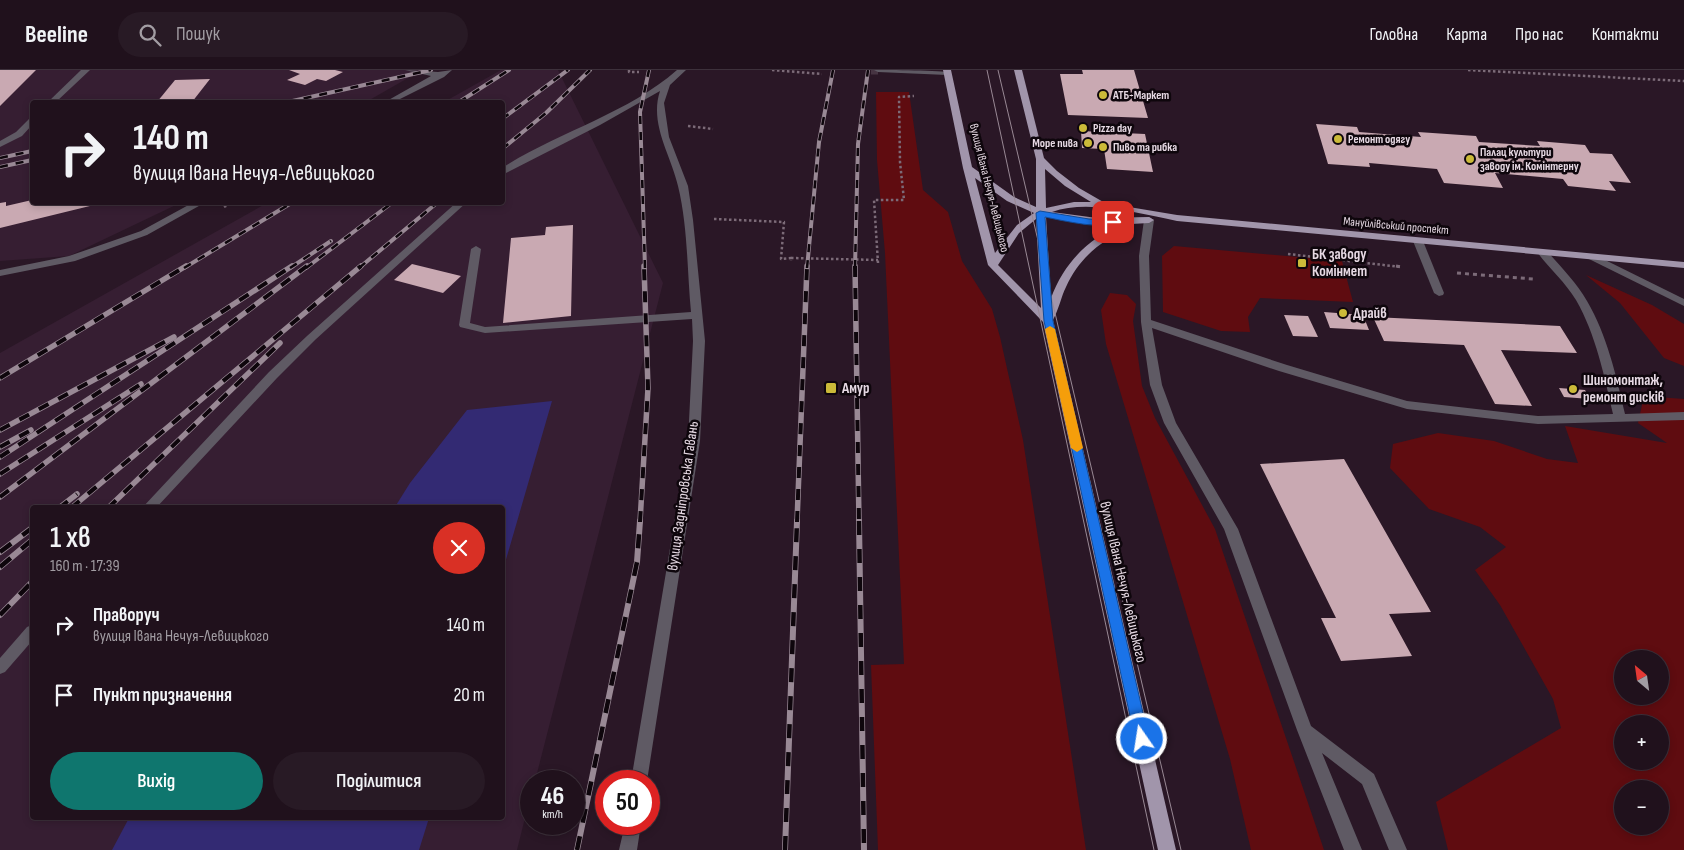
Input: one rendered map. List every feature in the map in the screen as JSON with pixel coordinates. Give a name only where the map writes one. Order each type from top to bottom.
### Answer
[{"type":"main road","name":"вулиця Івана Нечуя-Левицького","points":[[1018,70],[1040,159],[1040,213],[1048,321],[1167,850]]},
{"type":"main road","name":"вулиця Івана Нечуя-Левицького","points":[[947,71],[968,168],[993,265],[1048,321]]},
{"type":"main road","points":[[1040,159],[1062,182],[1080,194],[1106,206]]},
{"type":"main road","points":[[968,168],[990,187],[1014,202],[1040,213],[1089,222],[1177,218]]},
{"type":"main road","points":[[993,265],[1004,246],[1020,226],[1040,213],[1074,205],[1106,206]]},
{"type":"main road","name":"Мануйлівський проспект","points":[[1106,206],[1177,218],[1684,265]]},
{"type":"main road","points":[[1048,321],[1060,288],[1074,264],[1093,244],[1115,230],[1149,220]]},
{"type":"street","points":[[54,100],[86,70]]},
{"type":"street","points":[[409,70],[444,72]]},
{"type":"street","points":[[505,170],[519,161],[597,123],[666,84],[682,70]]},
{"type":"street","points":[[878,70],[947,71]]},
{"type":"street","points":[[393,100],[444,72]]},
{"type":"street","name":"вулиця Задніпровська Гавань","points":[[641,770],[694,441],[699,341],[683,186],[665,137],[660,103],[666,84]]},
{"type":"street","points":[[0,144],[19,134],[30,123]]},
{"type":"street","points":[[0,273],[71,259],[144,233],[196,205]]},
{"type":"street","points":[[151,505],[310,338],[459,205]]},
{"type":"street","points":[[1149,220],[1144,256],[1146,322],[1156,385],[1170,423],[1231,529],[1305,730],[1353,850]]},
{"type":"street","points":[[1418,241],[1439,293]]},
{"type":"street","points":[[476,250],[464,325],[486,330],[696,315]]},
{"type":"street","points":[[1542,252],[1580,298],[1596,328],[1604,351],[1620,418]]},
{"type":"street","points":[[1593,257],[1684,303]]},
{"type":"street","points":[[1146,322],[1283,368],[1407,405],[1538,420],[1684,416]]},
{"type":"street","points":[[0,668],[30,634]]},
{"type":"street","points":[[1305,730],[1368,779],[1398,850]]},
{"type":"street","points":[[628,850],[631,835]]},
{"type":"path","points":[[772,70],[822,74]]},
{"type":"path","points":[[1468,70],[1684,81]]},
{"type":"path","points":[[688,220],[718,219],[784,222],[781,258],[791,260],[878,262],[874,200],[904,200],[900,162],[899,97],[914,96]]},
{"type":"shaded area","points":[[0,70],[422,70],[370,100],[30,100],[30,205],[176,205],[69,256],[0,261]]},
{"type":"shaded area","points":[[501,70],[558,70],[663,283],[538,770],[520,770],[521,835],[517,850],[0,850],[0,353],[263,205],[505,205],[505,100],[448,100]]},
{"type":"shaded area","points":[[876,92],[909,92],[923,190],[948,212],[962,261],[992,309],[1000,337],[1023,440],[1086,850],[878,850],[871,665],[904,664],[885,253],[877,160]]},
{"type":"shaded area","points":[[1174,246],[1342,261],[1353,302],[1260,298],[1248,317],[1250,332],[1221,331],[1163,312],[1162,256]]},
{"type":"shaded area","points":[[1586,275],[1652,305],[1684,324],[1684,366],[1664,358],[1620,303]]},
{"type":"shaded area","points":[[1110,293],[1127,295],[1136,304],[1133,321],[1142,386],[1155,418],[1215,529],[1324,850],[1251,850],[1230,759],[1106,344],[1101,310]]},
{"type":"shaded area","points":[[1644,396],[1684,399],[1684,850],[1448,850],[1436,802],[1561,728],[1553,699],[1500,605],[1475,570],[1506,547],[1480,527],[1429,509],[1390,468],[1393,444],[1438,433],[1494,441],[1547,459],[1578,463],[1565,426],[1667,443],[1638,423]]},
{"type":"shaded area","points":[[552,401],[505,563],[505,505],[396,505],[410,483],[467,410]]},
{"type":"shaded area","points":[[128,820],[428,820],[419,850],[112,850]]},
{"type":"building","points":[[0,70],[36,70],[0,106]]},
{"type":"building","points":[[289,70],[335,70],[343,72],[326,81],[317,79],[305,85],[287,80],[300,74]]},
{"type":"building","name":"АТБ-Маркет","points":[[1082,70],[1134,70],[1148,118],[1068,115],[1060,74],[1083,74]]},
{"type":"building","points":[[210,79],[194,100],[159,100],[175,80]]},
{"type":"building","name":"Палац культури заводу ім. Комінтерну","points":[[1316,124],[1357,127],[1359,132],[1421,137],[1418,132],[1476,136],[1479,142],[1540,146],[1537,141],[1585,145],[1590,153],[1612,154],[1631,183],[1609,181],[1616,191],[1568,186],[1563,179],[1495,173],[1503,188],[1444,183],[1437,169],[1369,163],[1370,167],[1328,164]]},
{"type":"building","points":[[1081,131],[1145,134],[1153,172],[1107,169],[1104,149],[1082,148]]},
{"type":"building","points":[[30,200],[30,205],[94,205],[0,228],[0,203],[6,202],[6,206]]},
{"type":"building","points":[[573,225],[571,316],[503,323],[511,238],[545,235],[546,227]]},
{"type":"building","points":[[412,264],[461,276],[443,293],[394,280]]},
{"type":"building","points":[[1324,312],[1363,315],[1369,330],[1330,328]]},
{"type":"building","points":[[1284,315],[1308,316],[1318,337],[1293,336]]},
{"type":"building","points":[[1373,317],[1560,326],[1577,353],[1501,350],[1532,406],[1495,404],[1464,345],[1384,341]]},
{"type":"building","points":[[1559,388],[1585,390],[1590,399],[1564,397]]},
{"type":"building","points":[[1344,459],[1431,612],[1389,614],[1412,656],[1341,661],[1321,618],[1336,618],[1260,464]]},
{"type":"tunnel","points":[[871,70],[878,70]]},
{"type":"tram line","points":[[987,70],[1154,850]]},
{"type":"tram line","points":[[998,70],[1181,850]]},
{"type":"railway","points":[[297,100],[431,70]]},
{"type":"railway","points":[[462,100],[509,70]]},
{"type":"railway","points":[[505,117],[568,70]]},
{"type":"railway","points":[[505,147],[546,113],[590,70]]},
{"type":"railway","points":[[645,268],[640,112],[649,70]]},
{"type":"railway","points":[[807,268],[819,142],[833,70]]},
{"type":"railway","points":[[855,267],[858,144],[868,70]]},
{"type":"railway","points":[[0,158],[30,151]]},
{"type":"railway","points":[[0,167],[30,160]]},
{"type":"railway","points":[[184,268],[288,205]]},
{"type":"railway","points":[[306,268],[389,205]]},
{"type":"railway","points":[[359,268],[434,205]]},
{"type":"railway","points":[[290,268],[331,241]]},
{"type":"railway","points":[[0,378],[186,266]]},
{"type":"railway","points":[[0,457],[292,266]]},
{"type":"railway","points":[[0,497],[307,266]]},
{"type":"railway","points":[[75,505],[361,266]]},
{"type":"railway","points":[[640,522],[648,388],[644,266]]},
{"type":"railway","points":[[797,522],[807,266]]},
{"type":"railway","points":[[855,267],[859,522]]},
{"type":"railway","points":[[0,430],[174,337]]},
{"type":"railway","points":[[111,505],[280,343]]},
{"type":"railway","points":[[0,474],[141,384]]},
{"type":"railway","points":[[0,447],[31,430]]},
{"type":"railway","points":[[63,505],[77,494]]},
{"type":"railway","points":[[577,850],[637,562],[640,521]]},
{"type":"railway","points":[[785,850],[797,521]]},
{"type":"railway","points":[[859,521],[864,850]]},
{"type":"railway","points":[[0,552],[30,530]]},
{"type":"railway","points":[[0,567],[30,542]]},
{"type":"railway","points":[[0,615],[30,584]]},
{"type":"slow traffic","points":[[1050,329],[1077,448]]},
{"type":"place","name":"АТБ-Маркет","points":[[1103,95]]},
{"type":"place","name":"Pizza day","points":[[1083,128]]},
{"type":"place","name":"Ремонт одягу","points":[[1338,139]]},
{"type":"place","name":"Море пива","points":[[1088,143]]},
{"type":"place","name":"Пиво та рибка","points":[[1103,147]]},
{"type":"place","name":"Палац культури заводу ім. Комінтерну","points":[[1470,159]]},
{"type":"place","name":"БК заводу Комінмет","points":[[1302,263]]},
{"type":"place","name":"Драйв","points":[[1343,313]]},
{"type":"place","name":"Амур","points":[[831,388]]},
{"type":"place","name":"Шиномонтаж, ремонт дисків","points":[[1573,389]]},
{"type":"route","points":[[1113,222],[1089,222],[1040,213],[1048,321],[1142,739]]}]
